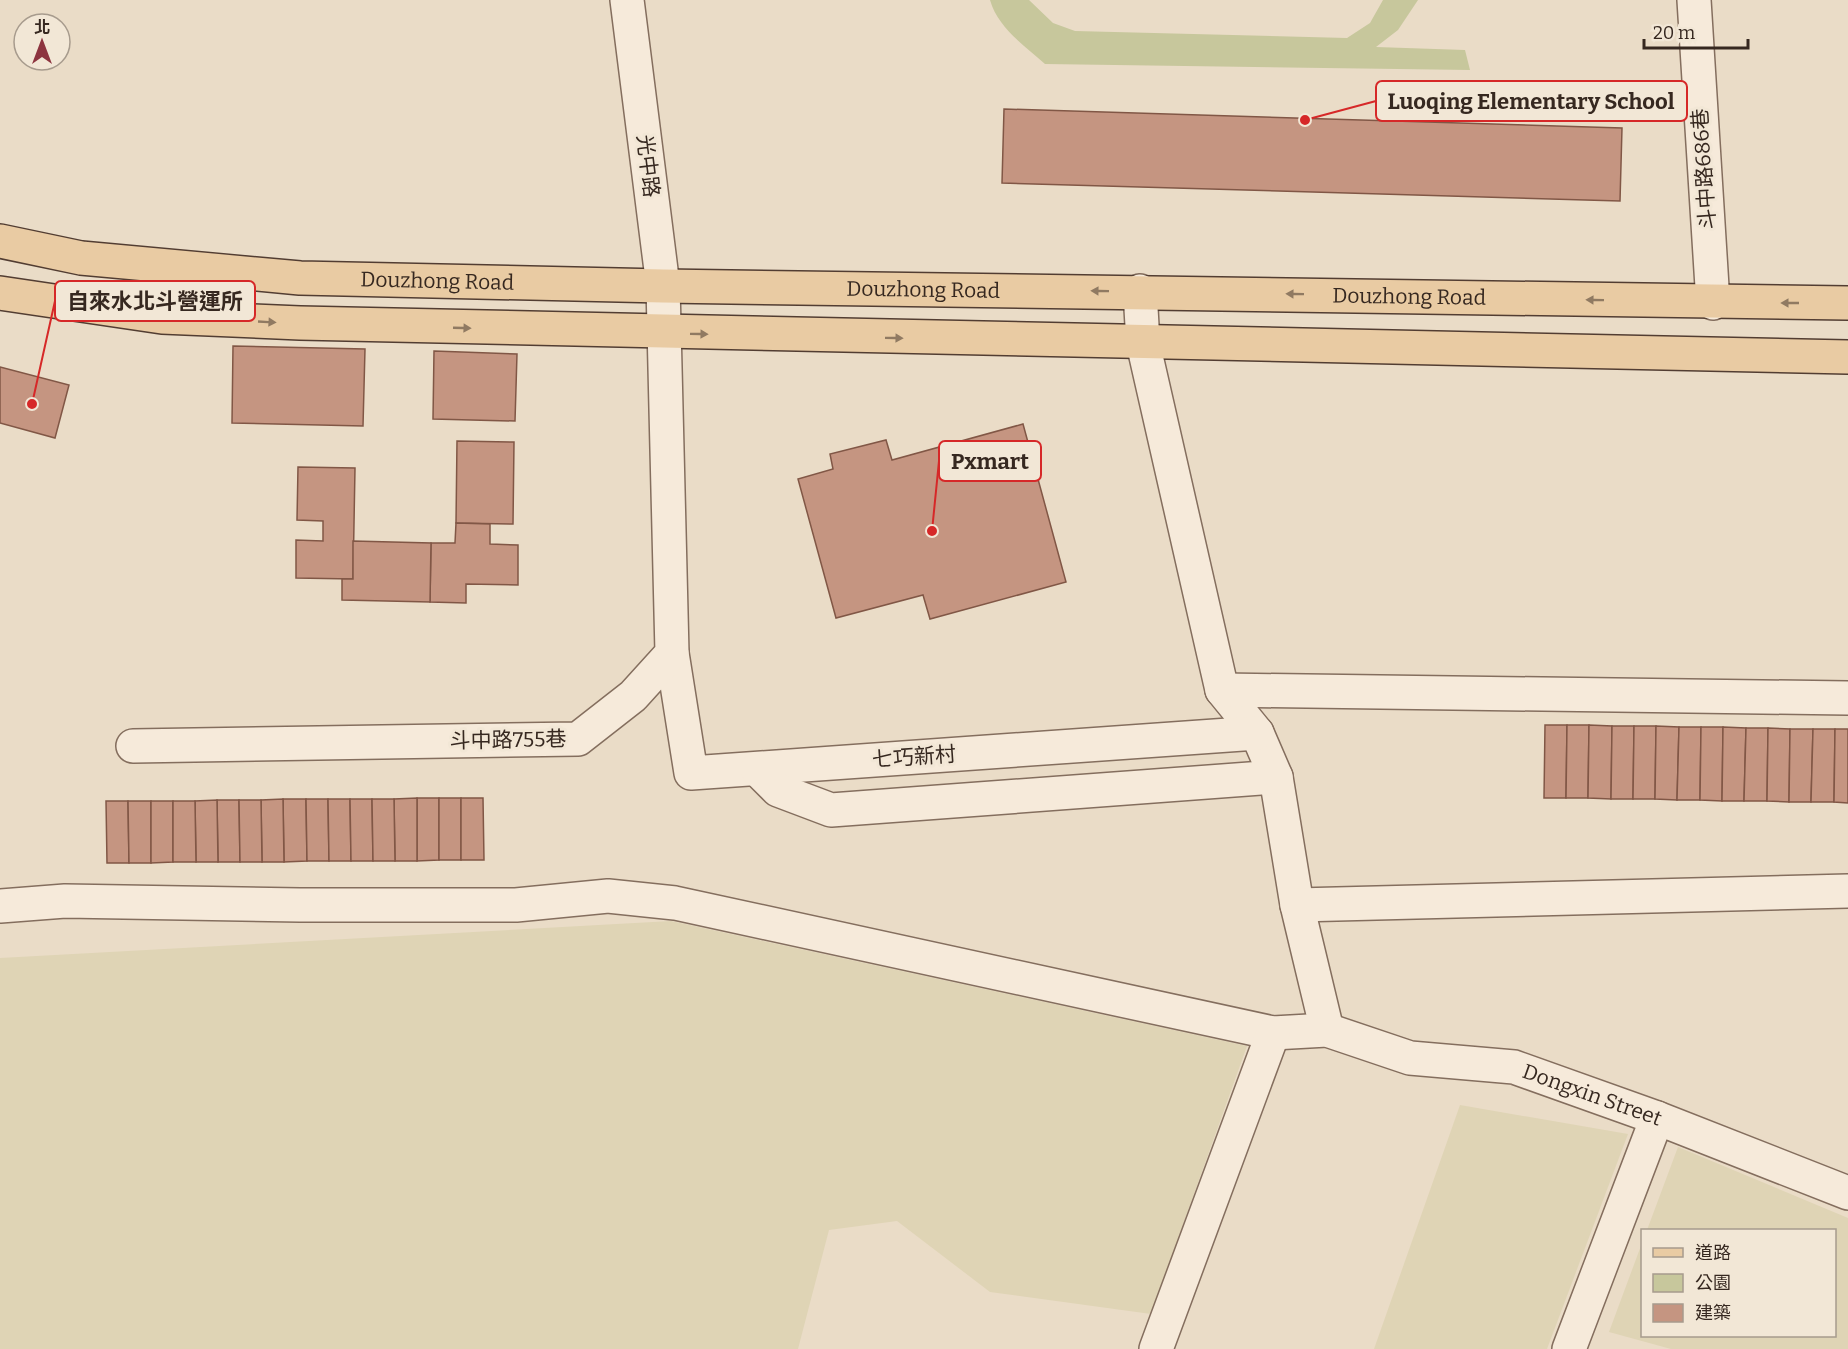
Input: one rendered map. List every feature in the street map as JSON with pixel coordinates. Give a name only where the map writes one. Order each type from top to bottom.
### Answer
[{"type":"main road","name":"Douzhong Road","points":[[0,241],[81,258],[300,278],[663,286],[1140,291],[1713,303],[1848,303]]},
{"type":"main road","points":[[300,278],[300,323]]},
{"type":"main road","points":[[0,293],[162,316],[300,323],[1143,344],[1848,357]]},
{"type":"street","name":"光中路","points":[[627,0],[663,286],[665,333]]},
{"type":"street","name":"斗中路686巷","points":[[1694,0],[1713,303]]},
{"type":"street","points":[[0,906],[64,901],[300,905],[516,905],[608,896],[675,903],[1273,1033],[1328,1030],[1297,905],[1276,777],[1257,733],[1222,690],[1143,344],[1140,291]]},
{"type":"street","points":[[665,333],[672,653]]},
{"type":"street","name":"斗中路755巷","points":[[133,746],[578,739],[633,696],[672,653]]},
{"type":"street","name":"七巧新村","points":[[672,653],[691,773],[1257,733]]},
{"type":"street","points":[[1222,690],[1848,698]]},
{"type":"street","points":[[757,769],[778,790],[831,810],[1276,777]]},
{"type":"street","points":[[1297,905],[1848,891]]},
{"type":"street","name":"Dongxin Street","points":[[1328,1030],[1410,1058],[1514,1067],[1657,1118],[1848,1193]]},
{"type":"street","points":[[1156,1349],[1273,1033]]},
{"type":"street","points":[[1569,1349],[1657,1118]]},
{"type":"shaded area","points":[[671,921],[1247,1046],[1151,1314],[990,1292],[897,1221],[829,1230],[798,1349],[0,1349],[0,958]]},
{"type":"shaded area","points":[[1460,1105],[1628,1134],[1547,1349],[1374,1349]]},
{"type":"shaded area","points":[[1678,1147],[1848,1218],[1848,1349],[1671,1349],[1609,1332],[1641,1246],[1641,1337],[1836,1337],[1836,1229],[1647,1229]]},
{"type":"green space","points":[[990,0],[1029,0],[1053,23],[1075,31],[1347,38],[1370,23],[1383,0],[1418,0],[1398,30],[1376,47],[1465,50],[1470,70],[1045,64],[1005,28]]},
{"type":"building","points":[[1004,109],[1622,128],[1620,201],[1002,183]]},
{"type":"building","points":[[233,346],[365,349],[363,426],[232,423]]},
{"type":"building","points":[[434,351],[517,354],[515,421],[433,419]]},
{"type":"building","points":[[0,367],[69,385],[55,438],[0,423]]},
{"type":"building","points":[[1023,424],[1066,582],[930,619],[923,595],[836,618],[798,479],[833,469],[830,454],[886,440],[892,460]]},
{"type":"building","points":[[457,441],[514,442],[513,524],[456,523]]},
{"type":"building","points":[[298,467],[355,468],[353,579],[296,578],[296,540],[323,541],[323,521],[297,520]]},
{"type":"building","points":[[456,523],[490,524],[490,544],[518,545],[518,585],[466,584],[466,603],[430,602],[431,543],[455,543]]},
{"type":"building","points":[[353,541],[431,543],[430,602],[342,600],[342,579],[353,579]]},
{"type":"building","points":[[1545,725],[1567,725],[1566,798],[1544,798]]},
{"type":"building","points":[[1567,725],[1589,725],[1588,798],[1566,798]]},
{"type":"building","points":[[1589,725],[1612,726],[1611,799],[1588,798]]},
{"type":"building","points":[[1612,726],[1634,726],[1633,799],[1611,799]]},
{"type":"building","points":[[1634,726],[1656,726],[1655,799],[1633,799]]},
{"type":"building","points":[[1656,726],[1679,727],[1677,800],[1655,799]]},
{"type":"building","points":[[1679,727],[1701,727],[1700,800],[1677,800]]},
{"type":"building","points":[[1701,727],[1723,727],[1722,801],[1700,800]]},
{"type":"building","points":[[1723,727],[1746,728],[1744,801],[1722,801]]},
{"type":"building","points":[[1746,728],[1768,728],[1767,801],[1744,801]]},
{"type":"building","points":[[1768,728],[1790,729],[1789,802],[1767,801]]},
{"type":"building","points":[[1790,729],[1813,729],[1811,802],[1789,802]]},
{"type":"building","points":[[1813,729],[1835,729],[1834,802],[1811,802]]},
{"type":"building","points":[[1835,729],[1848,729],[1848,803],[1834,802]]},
{"type":"building","points":[[417,798],[439,798],[439,860],[417,861]]},
{"type":"building","points":[[417,798],[417,861],[395,861],[394,799]]},
{"type":"building","points":[[439,798],[461,798],[461,860],[439,860]]},
{"type":"building","points":[[461,798],[483,798],[484,860],[461,860]]},
{"type":"building","points":[[283,799],[306,799],[307,861],[284,862]]},
{"type":"building","points":[[283,799],[284,862],[262,862],[261,800]]},
{"type":"building","points":[[306,799],[328,799],[329,861],[307,861]]},
{"type":"building","points":[[328,799],[350,799],[351,861],[329,861]]},
{"type":"building","points":[[350,799],[372,799],[373,861],[351,861]]},
{"type":"building","points":[[372,799],[394,799],[395,861],[373,861]]},
{"type":"building","points":[[217,800],[239,800],[240,862],[218,862]]},
{"type":"building","points":[[217,800],[218,862],[196,862],[195,801]]},
{"type":"building","points":[[239,800],[261,800],[262,862],[240,862]]},
{"type":"building","points":[[106,801],[128,801],[129,863],[107,863]]},
{"type":"building","points":[[128,801],[151,801],[151,863],[129,863]]},
{"type":"building","points":[[151,801],[173,801],[173,862],[151,863]]},
{"type":"building","points":[[173,801],[195,801],[196,862],[173,862]]},
{"type":"place","name":"Luoqing Elementary School","points":[[1305,120]]},
{"type":"place","name":"自來水北斗營運所","points":[[32,404]]},
{"type":"place","name":"Pxmart","points":[[932,531]]}]
